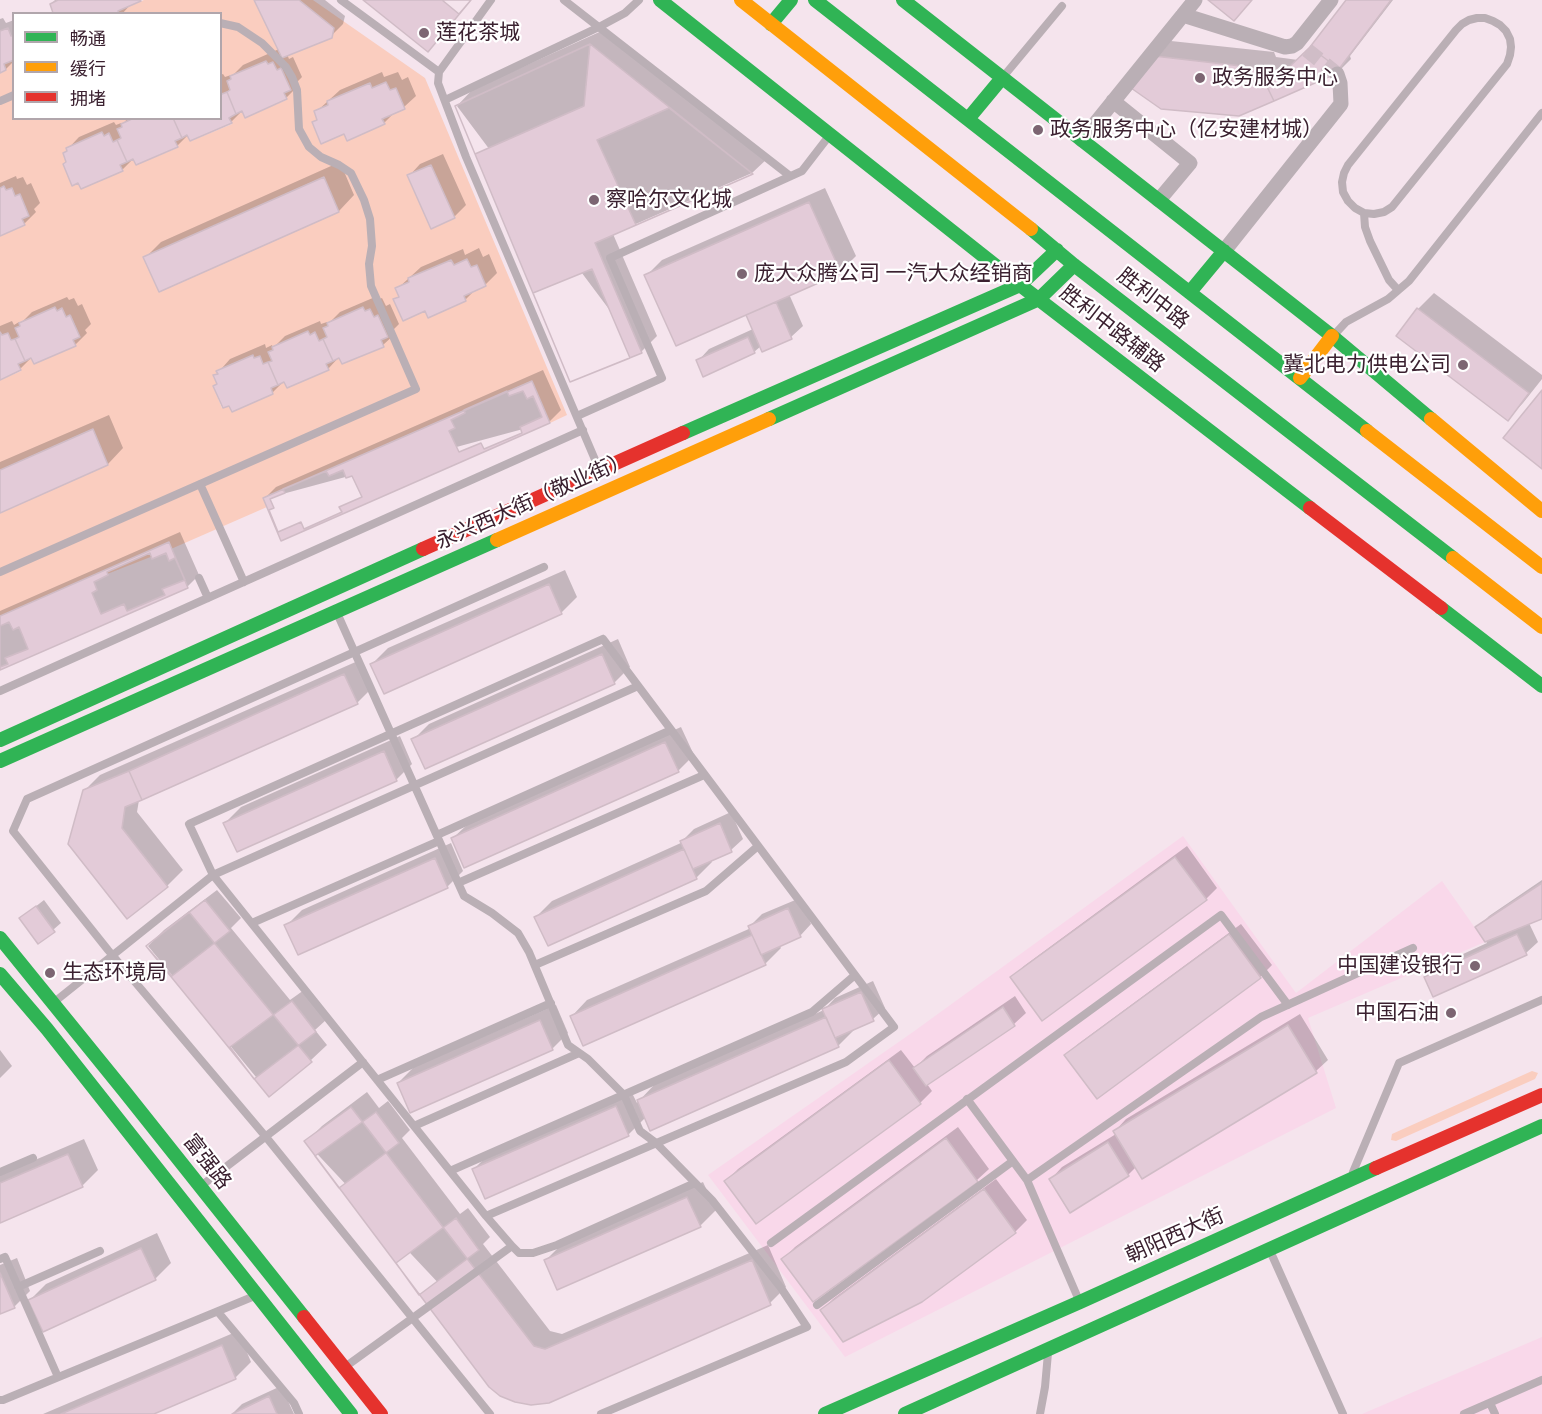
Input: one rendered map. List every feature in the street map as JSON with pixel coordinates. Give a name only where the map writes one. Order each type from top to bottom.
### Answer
[{"type":"main road","name":"胜利中路辅路","points":[[660,0],[1020,285],[1542,686]]},
{"type":"main road","name":"胜利中路","points":[[741,0],[1074,265],[1542,627]]},
{"type":"main road","points":[[771,24],[791,0]]},
{"type":"main road","name":"胜利中路","points":[[815,0],[1542,567]]},
{"type":"main road","points":[[903,0],[1332,336],[1542,511]]},
{"type":"main road","points":[[968,119],[1002,78]]},
{"type":"main road","name":"永兴西大街（敬业街）","points":[[0,740],[600,470],[1020,285],[1058,250]]},
{"type":"main road","points":[[1190,292],[1224,251]]},
{"type":"main road","name":"永兴西大街（敬业街）","points":[[0,761],[1039,299],[1074,265]]},
{"type":"main road","points":[[1300,378],[1332,336]]},
{"type":"main road","name":"富强路","points":[[0,938],[381,1414]]},
{"type":"main road","name":"富强路","points":[[0,974],[47,1029],[351,1414]]},
{"type":"main road","name":"朝阳西大街","points":[[825,1414],[1542,1095]]},
{"type":"main road","points":[[905,1414],[1542,1126]]},
{"type":"street","points":[[1082,140],[1195,0]]},
{"type":"street","points":[[1183,15],[1285,47],[1302,46],[1332,0]]},
{"type":"street","points":[[1224,251],[1341,104],[1340,82],[1336,74]]},
{"type":"street","points":[[1113,102],[1190,163],[1159,200]]},
{"type":"lane","points":[[340,0],[439,72]]},
{"type":"lane","points":[[491,0],[439,72],[438,83],[466,157],[600,470]]},
{"type":"lane","points":[[564,0],[790,176]]},
{"type":"lane","points":[[444,99],[625,14],[639,0]]},
{"type":"lane","points":[[1002,78],[1062,6]]},
{"type":"lane","points":[[1477,18],[1500,25],[1506,31],[1511,46],[1507,64],[1392,207],[1384,212],[1364,213],[1348,201],[1343,192],[1342,182],[1348,165],[1462,24],[1477,18]]},
{"type":"lane","points":[[0,572],[416,389],[371,286],[370,219],[351,173],[321,157],[309,147],[298,129],[297,90],[286,67],[262,43],[238,27],[222,23]]},
{"type":"lane","points":[[1332,336],[1346,322],[1388,299],[1409,281],[1542,113]]},
{"type":"lane","points":[[577,416],[662,378],[610,258],[802,171],[830,135]]},
{"type":"lane","points":[[1364,213],[1365,227],[1370,242],[1389,280],[1398,290]]},
{"type":"lane","points":[[0,691],[583,430]]},
{"type":"lane","points":[[200,484],[244,582]]},
{"type":"lane","points":[[490,1414],[266,1137],[112,956],[13,831],[27,799],[544,567]]},
{"type":"lane","points":[[199,578],[208,598]]},
{"type":"lane","points":[[336,612],[464,896],[492,913],[518,933],[535,965],[568,1045],[588,1059],[624,1095],[640,1131],[656,1143],[712,1200],[768,1270],[807,1327],[601,1414]]},
{"type":"lane","points":[[486,1216],[846,1062],[894,1027],[603,639],[189,824],[213,875],[486,1216],[519,1252],[533,1253],[557,1245],[695,1183]]},
{"type":"lane","points":[[53,1003],[213,875],[638,686]]},
{"type":"lane","points":[[252,923],[671,730]]},
{"type":"lane","points":[[458,883],[704,775]]},
{"type":"lane","points":[[535,965],[706,891],[758,846]]},
{"type":"lane","points":[[771,1243],[1221,915],[1288,1005]]},
{"type":"lane","points":[[1027,1180],[1261,1017],[1413,948]]},
{"type":"lane","points":[[450,1171],[812,1012],[855,975]]},
{"type":"lane","points":[[1349,1180],[1399,1063],[1542,1000]]},
{"type":"lane","points":[[378,1080],[551,1004]]},
{"type":"lane","points":[[414,1126],[579,1053]]},
{"type":"lane","points":[[200,1187],[363,1062]]},
{"type":"lane","points":[[967,1099],[1027,1180],[1080,1302]]},
{"type":"lane","points":[[0,1172],[33,1158]]},
{"type":"lane","points":[[817,1305],[1013,1161]]},
{"type":"lane","points":[[343,1368],[512,1246]]},
{"type":"lane","points":[[1269,1249],[1342,1414]]},
{"type":"lane","points":[[18,1287],[100,1251]]},
{"type":"lane","points":[[0,1259],[5,1257],[58,1377]]},
{"type":"lane","points":[[0,1400],[258,1295]]},
{"type":"lane","points":[[218,1312],[294,1403],[299,1414]]},
{"type":"lane","points":[[1040,1414],[1048,1350]]},
{"type":"lane","points":[[1464,1414],[1542,1380]]},
{"type":"lane","points":[[1490,1403],[1494,1414]]},
{"type":"shaded area","points":[[144,0],[254,0],[282,58],[332,37],[334,28],[299,0],[313,0],[425,78],[567,415],[550,423],[531,381],[263,498],[267,507],[171,549],[0,616],[0,513],[108,465],[92,429],[0,470],[0,380],[21,371],[18,364],[31,358],[34,364],[75,346],[73,340],[80,337],[71,315],[66,317],[62,309],[19,323],[19,337],[11,340],[8,333],[2,335],[0,332],[0,236],[24,226],[22,219],[29,216],[20,194],[15,196],[11,188],[6,190],[0,188],[0,73],[6,70],[4,64],[12,60],[12,120],[131,120],[121,124],[121,138],[113,142],[109,134],[104,136],[102,132],[66,148],[67,151],[63,153],[66,162],[63,164],[72,186],[78,183],[81,189],[123,171],[120,165],[133,159],[136,165],[177,148],[175,141],[187,135],[191,141],[232,124],[229,118],[242,111],[245,118],[286,100],[284,93],[291,90],[282,68],[277,70],[273,62],[268,64],[266,61],[230,76],[231,79],[227,82],[230,90],[222,94],[222,12],[118,12]],"holes":[[[369,83],[372,88],[390,90],[396,88],[405,109],[382,119],[384,124],[347,140],[344,134],[321,144],[312,123],[317,120],[314,111],[328,105],[327,101]],[[323,177],[339,212],[159,292],[144,257]],[[451,260],[454,265],[471,267],[477,265],[486,286],[464,296],[466,301],[428,318],[425,311],[403,321],[394,300],[399,297],[395,289],[409,282],[408,278]],[[370,309],[374,317],[378,315],[388,337],[381,340],[383,347],[342,364],[339,358],[326,364],[328,370],[287,388],[284,382],[271,388],[273,394],[232,412],[229,406],[222,408],[213,386],[217,384],[213,376],[218,374],[217,370],[253,355],[254,358],[260,356],[263,364],[272,361],[268,352],[273,350],[272,347],[315,333],[319,341],[327,337],[327,323]]]},
{"type":"shaded area","points":[[1183,836],[1296,993],[1442,881],[1485,942],[1308,1018],[1336,1108],[845,1357],[708,1175],[913,1032]]},
{"type":"shaded area","points":[[1532,1071],[1538,1073],[1535,1079],[1396,1141],[1391,1140],[1392,1134]]},
{"type":"shaded area","points":[[1542,1337],[1542,1414],[1362,1414]]},
{"type":"building","points":[[58,0],[141,1],[118,12],[53,12],[50,4]]},
{"type":"building","points":[[254,0],[299,0],[334,28],[332,38],[282,58]]},
{"type":"building","name":"莲花茶城","points":[[363,0],[471,0],[428,52]]},
{"type":"building","points":[[442,0],[471,0],[459,14]]},
{"type":"building","points":[[1208,0],[1252,0],[1234,21]]},
{"type":"building","points":[[1346,0],[1391,0],[1339,69],[1310,47]]},
{"type":"building","points":[[8,28],[12,36],[12,61],[4,64],[6,70],[0,73],[0,31]]},
{"type":"building","name":"察哈尔文化城","points":[[590,44],[753,174],[595,243],[642,353],[570,382],[455,106]]},
{"type":"building","points":[[590,44],[584,106],[475,154],[455,106]]},
{"type":"building","points":[[1310,47],[1340,72],[1274,101],[1258,68],[1285,71]]},
{"type":"building","name":"政务服务中心","points":[[1154,56],[1258,68],[1274,101],[1239,116],[1161,109],[1131,88]]},
{"type":"building","points":[[266,61],[268,64],[273,62],[277,70],[281,68],[291,90],[284,93],[287,99],[245,118],[242,111],[236,114],[227,92],[230,90],[227,81],[231,79],[230,76]]},
{"type":"building","points":[[386,82],[390,90],[396,88],[405,109],[382,119],[385,124],[347,141],[344,134],[321,144],[312,122],[317,120],[314,111],[328,105],[327,101],[370,83],[372,88]]},
{"type":"building","points":[[227,92],[236,114],[229,118],[232,123],[190,141],[187,135],[182,138],[174,120],[222,120],[222,94]]},
{"type":"building","points":[[669,108],[753,174],[636,225],[597,140]]},
{"type":"building","points":[[130,120],[174,120],[182,138],[175,141],[178,147],[136,165],[133,159],[127,162],[117,140],[121,138],[117,129],[122,127],[121,124]]},
{"type":"building","points":[[102,132],[104,136],[109,133],[113,142],[117,140],[127,162],[120,165],[123,171],[81,189],[78,183],[72,186],[63,164],[66,162],[63,153],[67,151],[66,148]]},
{"type":"building","points":[[431,165],[455,218],[431,229],[407,175]]},
{"type":"building","points":[[324,177],[339,212],[159,292],[143,257]]},
{"type":"building","points":[[4,186],[6,190],[12,188],[15,196],[20,194],[29,216],[22,219],[25,225],[0,236],[0,188]]},
{"type":"building","name":"庞大众腾公司 一汽大众经销商","points":[[809,202],[841,273],[676,346],[644,275]]},
{"type":"building","points":[[467,259],[471,267],[477,265],[486,286],[464,296],[466,301],[428,318],[425,311],[403,321],[393,299],[399,297],[395,288],[409,282],[408,278],[451,260],[454,265]]},
{"type":"building","points":[[592,269],[630,358],[570,382],[533,293]]},
{"type":"building","points":[[776,302],[792,339],[762,352],[746,315]]},
{"type":"building","points":[[55,307],[57,311],[62,308],[66,317],[70,315],[80,337],[73,340],[76,346],[34,364],[31,358],[25,361],[15,339],[19,337],[15,328],[20,326],[19,323]]},
{"type":"building","points":[[363,307],[365,311],[370,309],[374,317],[378,315],[388,337],[381,340],[384,347],[342,364],[339,358],[333,361],[323,339],[327,337],[323,328],[328,326],[327,323]]},
{"type":"building","name":"冀北电力供电公司","points":[[1417,308],[1529,393],[1508,421],[1396,336]]},
{"type":"building","points":[[308,331],[310,335],[315,332],[319,341],[323,339],[333,361],[326,364],[329,370],[287,388],[284,382],[278,385],[268,362],[272,361],[268,352],[273,350],[272,347]]},
{"type":"building","points":[[0,332],[2,335],[8,333],[11,340],[15,339],[25,361],[18,364],[21,370],[0,380]]},
{"type":"building","points":[[748,337],[755,353],[703,377],[696,360]]},
{"type":"building","points":[[253,355],[254,358],[260,356],[263,364],[268,362],[278,385],[271,388],[273,394],[232,412],[229,406],[223,408],[213,386],[217,384],[213,375],[218,374],[216,371]]},
{"type":"building","points":[[532,381],[550,423],[281,541],[263,498]]},
{"type":"building","points":[[1542,390],[1542,469],[1503,438]]},
{"type":"building","points":[[507,391],[509,396],[523,391],[527,399],[533,396],[542,417],[520,427],[522,433],[484,449],[481,443],[459,452],[449,431],[455,428],[451,420],[465,413],[464,410]]},
{"type":"building","points":[[93,429],[108,465],[0,513],[0,470]]},
{"type":"building","points":[[343,470],[346,478],[352,476],[362,497],[339,507],[342,512],[304,529],[301,522],[278,532],[269,510],[274,508],[270,499],[285,493],[283,489],[326,471],[329,476]]},
{"type":"building","points":[[169,542],[188,588],[0,670],[0,616]]},
{"type":"building","points":[[150,553],[152,559],[166,553],[169,561],[175,558],[185,580],[162,589],[165,595],[127,611],[124,604],[101,614],[92,593],[97,590],[94,582],[108,575],[107,572]]},
{"type":"building","points":[[549,584],[562,614],[384,694],[370,664]]},
{"type":"building","points":[[9,622],[13,630],[19,627],[28,649],[5,658],[8,664],[0,667],[0,626]]},
{"type":"building","points":[[602,654],[615,684],[425,769],[411,739]]},
{"type":"building","points":[[344,674],[358,704],[142,800],[129,771]]},
{"type":"building","points":[[665,742],[679,772],[464,868],[451,838]]},
{"type":"building","points":[[384,751],[397,781],[237,852],[223,823]]},
{"type":"building","points":[[129,771],[142,800],[125,807],[122,828],[168,887],[127,919],[68,844],[83,790]]},
{"type":"building","points":[[720,823],[732,852],[693,869],[680,841]]},
{"type":"building","points":[[684,849],[697,879],[548,946],[534,917]]},
{"type":"building","points":[[1175,857],[1207,900],[1042,1021],[1010,977]]},
{"type":"building","points":[[435,858],[448,888],[298,955],[284,925]]},
{"type":"building","points":[[1542,883],[1542,919],[1485,942],[1475,927]]},
{"type":"building","points":[[205,900],[230,931],[172,976],[146,946]]},
{"type":"building","points":[[36,906],[55,932],[38,944],[19,918]]},
{"type":"building","points":[[788,908],[801,937],[761,955],[748,926]]},
{"type":"building","points":[[189,912],[312,1062],[269,1097],[146,946]]},
{"type":"building","points":[[1229,934],[1261,978],[1097,1099],[1064,1055]]},
{"type":"building","name":"中国建设银行","points":[[1517,934],[1527,955],[1433,997],[1424,977]]},
{"type":"building","points":[[752,935],[766,965],[583,1046],[570,1016]]},
{"type":"building","points":[[861,992],[874,1021],[835,1038],[822,1009]]},
{"type":"building","points":[[292,1001],[316,1032],[254,1079],[230,1047]]},
{"type":"building","points":[[1003,1007],[1015,1026],[926,1086],[913,1068]]},
{"type":"building","points":[[826,1017],[839,1047],[650,1131],[637,1100]]},
{"type":"building","points":[[540,1020],[553,1050],[410,1113],[397,1083]]},
{"type":"building","points":[[1288,1025],[1317,1073],[1142,1179],[1113,1131]]},
{"type":"building","points":[[889,1060],[921,1104],[756,1224],[724,1181]]},
{"type":"building","points":[[616,1106],[629,1136],[485,1199],[472,1169]]},
{"type":"building","points":[[351,1107],[534,1346],[545,1349],[752,1260],[771,1305],[549,1403],[531,1405],[500,1396],[489,1387],[304,1141]]},
{"type":"building","points":[[376,1112],[399,1143],[339,1188],[315,1156]]},
{"type":"building","points":[[946,1138],[978,1182],[813,1302],[781,1259]]},
{"type":"building","points":[[1108,1142],[1129,1176],[1070,1213],[1049,1179]]},
{"type":"building","points":[[68,1154],[83,1187],[0,1223],[0,1183]]},
{"type":"building","points":[[984,1189],[1016,1233],[922,1302],[843,1342],[820,1310]]},
{"type":"building","points":[[687,1197],[701,1227],[557,1290],[544,1260]]},
{"type":"building","points":[[456,1218],[479,1250],[419,1295],[396,1263]]},
{"type":"building","points":[[141,1248],[156,1280],[43,1332],[28,1300]]},
{"type":"building","points":[[0,1273],[15,1308],[0,1314]]},
{"type":"building","points":[[222,1345],[236,1379],[154,1414],[61,1414]]},
{"type":"building","points":[[269,1396],[277,1414],[232,1414]]},
{"type":"tunnel","points":[[1307,50],[1337,74]]},
{"type":"traffic: fast","points":[[660,0],[1020,285],[1310,508]]},
{"type":"traffic: fast","points":[[771,24],[791,0]]},
{"type":"traffic: fast","points":[[815,0],[1367,431]]},
{"type":"traffic: fast","points":[[903,0],[1332,336],[1431,419]]},
{"type":"traffic: fast","points":[[968,119],[1002,78]]},
{"type":"traffic: fast","points":[[1031,229],[1074,265],[1453,558]]},
{"type":"traffic: fast","points":[[683,433],[1020,285],[1057,250]]},
{"type":"traffic: fast","points":[[1190,292],[1224,251]]},
{"type":"traffic: fast","points":[[769,419],[1039,299],[1074,265]]},
{"type":"traffic: fast","points":[[0,761],[497,540]]},
{"type":"traffic: fast","points":[[0,740],[423,549]]},
{"type":"traffic: fast","points":[[1441,608],[1542,686]]},
{"type":"traffic: fast","points":[[0,938],[304,1317]]},
{"type":"traffic: fast","points":[[0,974],[47,1029],[351,1414]]},
{"type":"traffic: fast","points":[[905,1414],[1542,1126]]},
{"type":"traffic: fast","points":[[825,1414],[1376,1168]]},
{"type":"traffic: slow","points":[[741,0],[1031,229]]},
{"type":"traffic: slow","points":[[1300,378],[1332,336]]},
{"type":"traffic: slow","points":[[497,540],[769,419]]},
{"type":"traffic: slow","points":[[1431,419],[1542,511]]},
{"type":"traffic: slow","points":[[1367,431],[1542,567]]},
{"type":"traffic: slow","points":[[1453,558],[1542,627]]},
{"type":"traffic: jam","points":[[423,549],[683,433]]},
{"type":"traffic: jam","points":[[1310,508],[1441,608]]},
{"type":"traffic: jam","points":[[1376,1168],[1542,1095]]},
{"type":"traffic: jam","points":[[304,1317],[381,1414]]},
{"type":"place","name":"莲花茶城","points":[[424,33]]},
{"type":"place","name":"政务服务中心","points":[[1200,78]]},
{"type":"place","name":"政务服务中心（亿安建材城）","points":[[1038,130]]},
{"type":"place","name":"察哈尔文化城","points":[[594,200]]},
{"type":"place","name":"庞大众腾公司 一汽大众经销商","points":[[742,274]]},
{"type":"place","name":"冀北电力供电公司","points":[[1463,365]]},
{"type":"place","name":"中国建设银行","points":[[1475,966]]},
{"type":"place","name":"生态环境局","points":[[50,973]]},
{"type":"place","name":"中国石油","points":[[1451,1013]]}]
